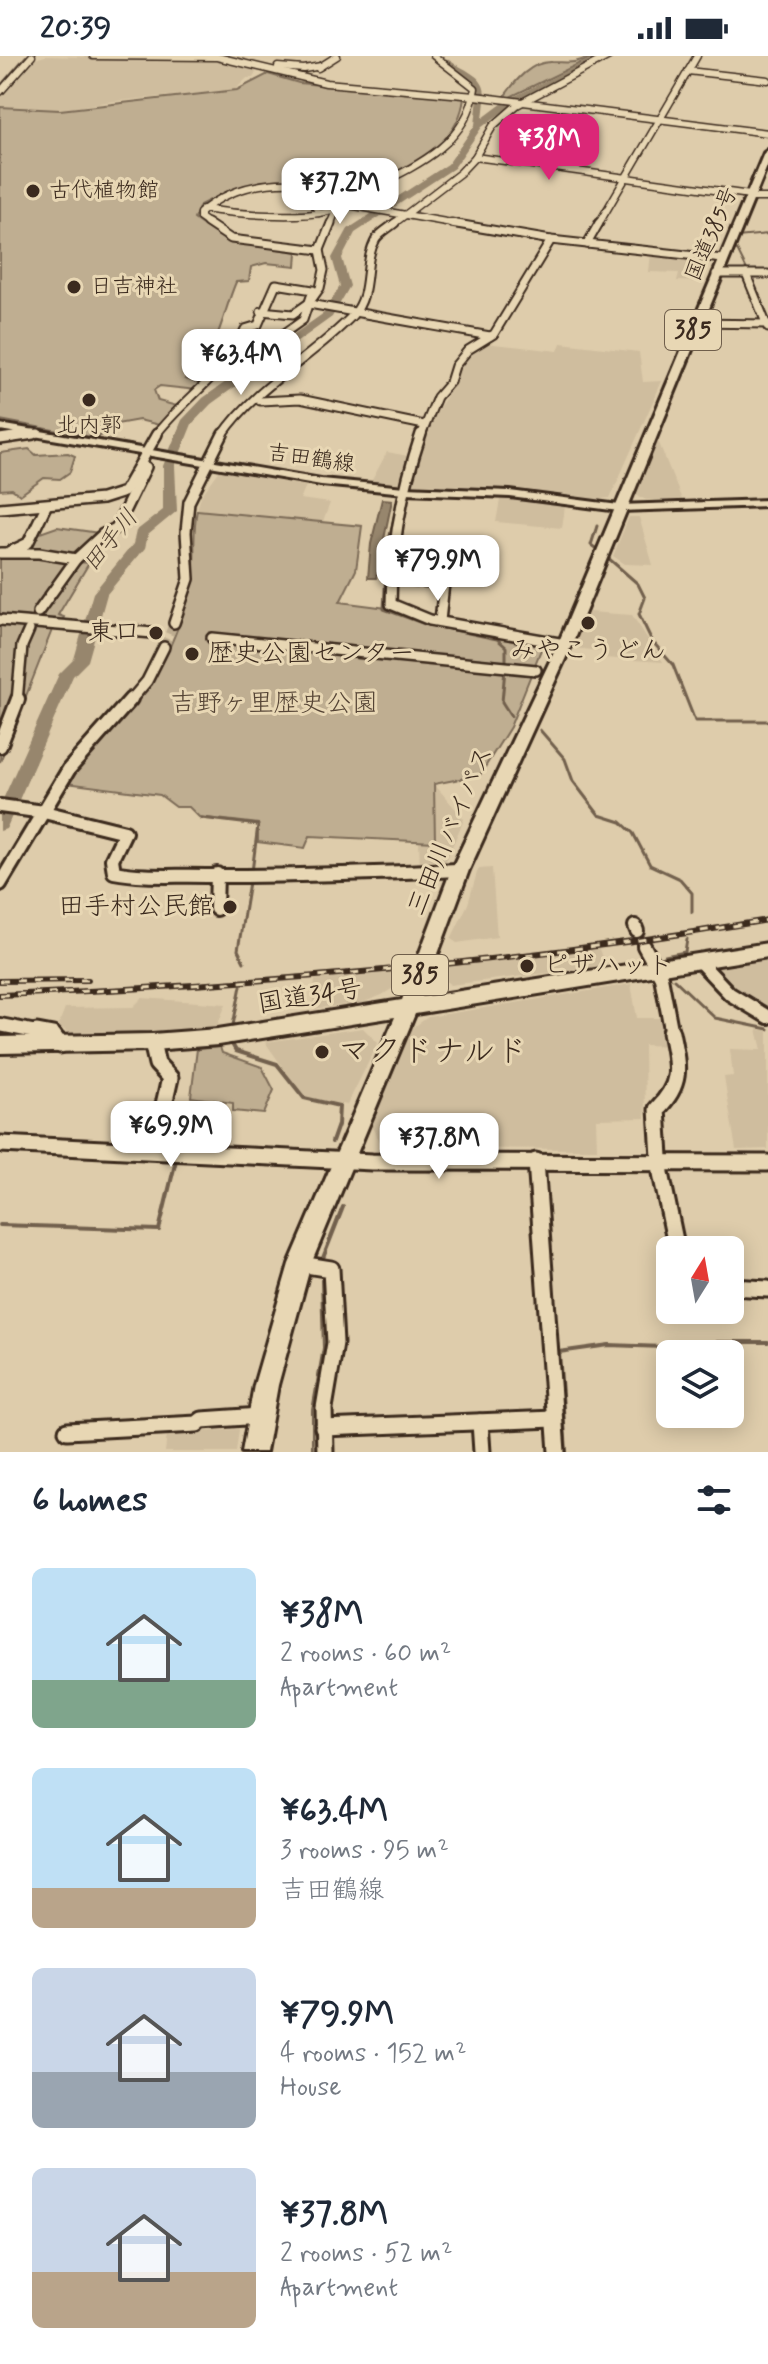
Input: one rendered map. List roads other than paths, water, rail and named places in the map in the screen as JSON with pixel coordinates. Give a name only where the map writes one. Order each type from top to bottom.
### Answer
[{"type":"highway","name":"国道385号","points":[[619,508],[768,153]]},
{"type":"highway","name":"三田川バイパス","points":[[254,1452],[266,1385],[300,1264],[408,1008],[460,870],[565,644],[619,508]]},
{"type":"highway","name":"国道34号","points":[[0,1045],[152,1042],[218,1037],[768,950]]},
{"type":"main road","name":"吉田鶴線","points":[[0,427],[321,482],[405,490],[510,494],[619,508],[768,503]]},
{"type":"street","points":[[0,92],[32,56]]},
{"type":"street","points":[[93,56],[217,57],[300,79],[475,96],[768,133]]},
{"type":"street","points":[[300,79],[337,56]]},
{"type":"street","points":[[261,311],[293,314],[309,304],[317,296],[326,273],[320,250],[336,211],[363,192],[443,149],[458,133],[475,96],[475,88],[470,80],[434,56]]},
{"type":"street","points":[[174,623],[189,579],[186,532],[189,502],[211,463],[215,445],[229,425],[270,384],[355,313],[367,289],[370,255],[375,243],[475,157],[493,126],[521,102],[609,56]]},
{"type":"street","points":[[587,244],[697,56]]},
{"type":"street","points":[[259,67],[262,59]]},
{"type":"street","points":[[259,67],[304,69],[321,66]]},
{"type":"street","points":[[688,71],[768,80]]},
{"type":"street","points":[[475,157],[768,198]]},
{"type":"street","points":[[320,250],[231,239],[200,218],[203,209],[238,189],[277,183],[363,192]]},
{"type":"street","points":[[301,184],[319,213]]},
{"type":"street","points":[[343,204],[551,240],[723,259]]},
{"type":"street","points":[[203,209],[230,213],[336,211]]},
{"type":"street","points":[[551,240],[490,336],[460,359],[424,425],[405,490],[391,578],[391,604],[440,621],[565,644]]},
{"type":"street","points":[[716,274],[768,274]]},
{"type":"street","points":[[696,323],[767,325],[746,274]]},
{"type":"street","points":[[0,508],[102,499],[124,492],[159,430],[214,378],[239,345],[245,329],[258,325],[265,296],[276,284],[308,288],[314,293],[301,322],[248,359]]},
{"type":"street","points":[[309,304],[490,336]]},
{"type":"street","points":[[229,425],[260,401],[270,384]]},
{"type":"street","points":[[260,401],[300,399],[424,425]]},
{"type":"street","points":[[0,439],[38,433]]},
{"type":"street","points":[[38,612],[64,580],[76,559],[103,534],[116,528],[142,480],[150,460],[147,453]]},
{"type":"street","points":[[4,553],[28,543],[46,506]]},
{"type":"street","points":[[4,553],[76,559]]},
{"type":"street","points":[[391,578],[444,583],[440,621]]},
{"type":"street","points":[[0,620],[153,633]]},
{"type":"street","points":[[0,746],[18,699],[22,646],[29,630]]},
{"type":"street","points":[[212,638],[536,670]]},
{"type":"street","points":[[0,884],[69,769],[147,681],[164,647]]},
{"type":"street","points":[[0,806],[44,812],[125,832],[112,859],[114,872],[147,878],[167,875],[269,877],[460,870]]},
{"type":"street","points":[[216,909],[217,874]]},
{"type":"street","points":[[644,946],[663,989],[677,1062],[674,1092],[657,1109],[662,1144],[660,1163],[674,1236]]},
{"type":"street","points":[[699,961],[717,983],[746,1006],[768,1017]]},
{"type":"street","points":[[0,1025],[53,1035],[60,1045]]},
{"type":"street","points":[[152,1042],[157,1064],[170,1078],[154,1149]]},
{"type":"street","points":[[0,1144],[154,1149],[342,1161],[768,1163]]},
{"type":"street","points":[[536,1161],[557,1452]]},
{"type":"street","points":[[300,1264],[331,1269],[335,1343],[323,1428],[325,1452]]},
{"type":"street","points":[[744,1288],[768,1289]]},
{"type":"street","points":[[67,1431],[197,1424],[202,1420],[260,1416]]},
{"type":"street","points":[[323,1428],[554,1419]]},
{"type":"street","points":[[480,1422],[482,1452]]},
{"type":"waterway","points":[[0,86],[26,56]]},
{"type":"waterway","points":[[440,56],[480,86],[479,125]]},
{"type":"waterway","name":"田手川","points":[[479,125],[510,102],[602,56]]},
{"type":"waterway","name":"田手川","points":[[0,825],[67,674],[81,661],[100,593],[140,545],[141,534],[170,511],[169,466],[186,423],[207,401],[328,315],[345,286],[337,258],[351,231],[451,166],[479,125]]},
{"type":"waterway","points":[[737,237],[768,234]]},
{"type":"waterway","points":[[734,244],[748,272]]},
{"type":"waterway","points":[[399,495],[387,550],[384,609],[425,624],[497,639],[506,647],[506,661]]},
{"type":"waterway","points":[[597,526],[591,545],[601,552]]},
{"type":"waterway","points":[[607,557],[638,584],[645,598],[639,614],[652,641],[673,665],[695,721],[768,721]]},
{"type":"waterway","points":[[505,669],[502,702],[511,716]]},
{"type":"waterway","points":[[540,730],[565,759],[573,781],[599,815],[621,822],[633,833],[650,865],[680,879],[692,893],[692,912]]},
{"type":"waterway","points":[[201,818],[258,825],[252,872]]},
{"type":"waterway","points":[[244,962],[238,950],[249,882]]},
{"type":"waterway","points":[[665,956],[685,952],[687,939]]},
{"type":"waterway","points":[[674,979],[715,1018],[768,1029]]},
{"type":"waterway","points":[[233,1025],[241,986]]},
{"type":"waterway","points":[[232,1044],[236,1051],[277,1064],[304,1098],[339,1106],[338,1125],[332,1142]]},
{"type":"waterway","points":[[0,1225],[159,1230],[176,1160]]},
{"type":"waterway","points":[[323,1258],[343,1207]]},
{"type":"waterway","points":[[566,1452],[559,1352],[609,1345],[664,1347],[705,1342],[768,1342]]},
{"type":"tunnel","points":[[164,647],[174,623]]},
{"type":"railway","points":[[0,995],[192,985],[385,970],[578,948],[768,920]]},
{"type":"railway","points":[[0,981],[88,980]]},
{"type":"place","name":"古代植物館","points":[[33,191]]},
{"type":"place","name":"日吉神社","points":[[74,287]]},
{"type":"place","name":"北内郭","points":[[89,400]]},
{"type":"place","name":"みやこうどん","points":[[588,623]]},
{"type":"place","name":"東口","points":[[156,633]]},
{"type":"place","name":"歴史公園センター","points":[[192,654]]},
{"type":"place","name":"田手村公民館","points":[[230,907]]},
{"type":"place","name":"ピザハット","points":[[527,966]]},
{"type":"place","name":"マクドナルド","points":[[322,1052]]},
{"type":"park label","name":"吉野ヶ里歴史公園","points":[[274,704]]}]
